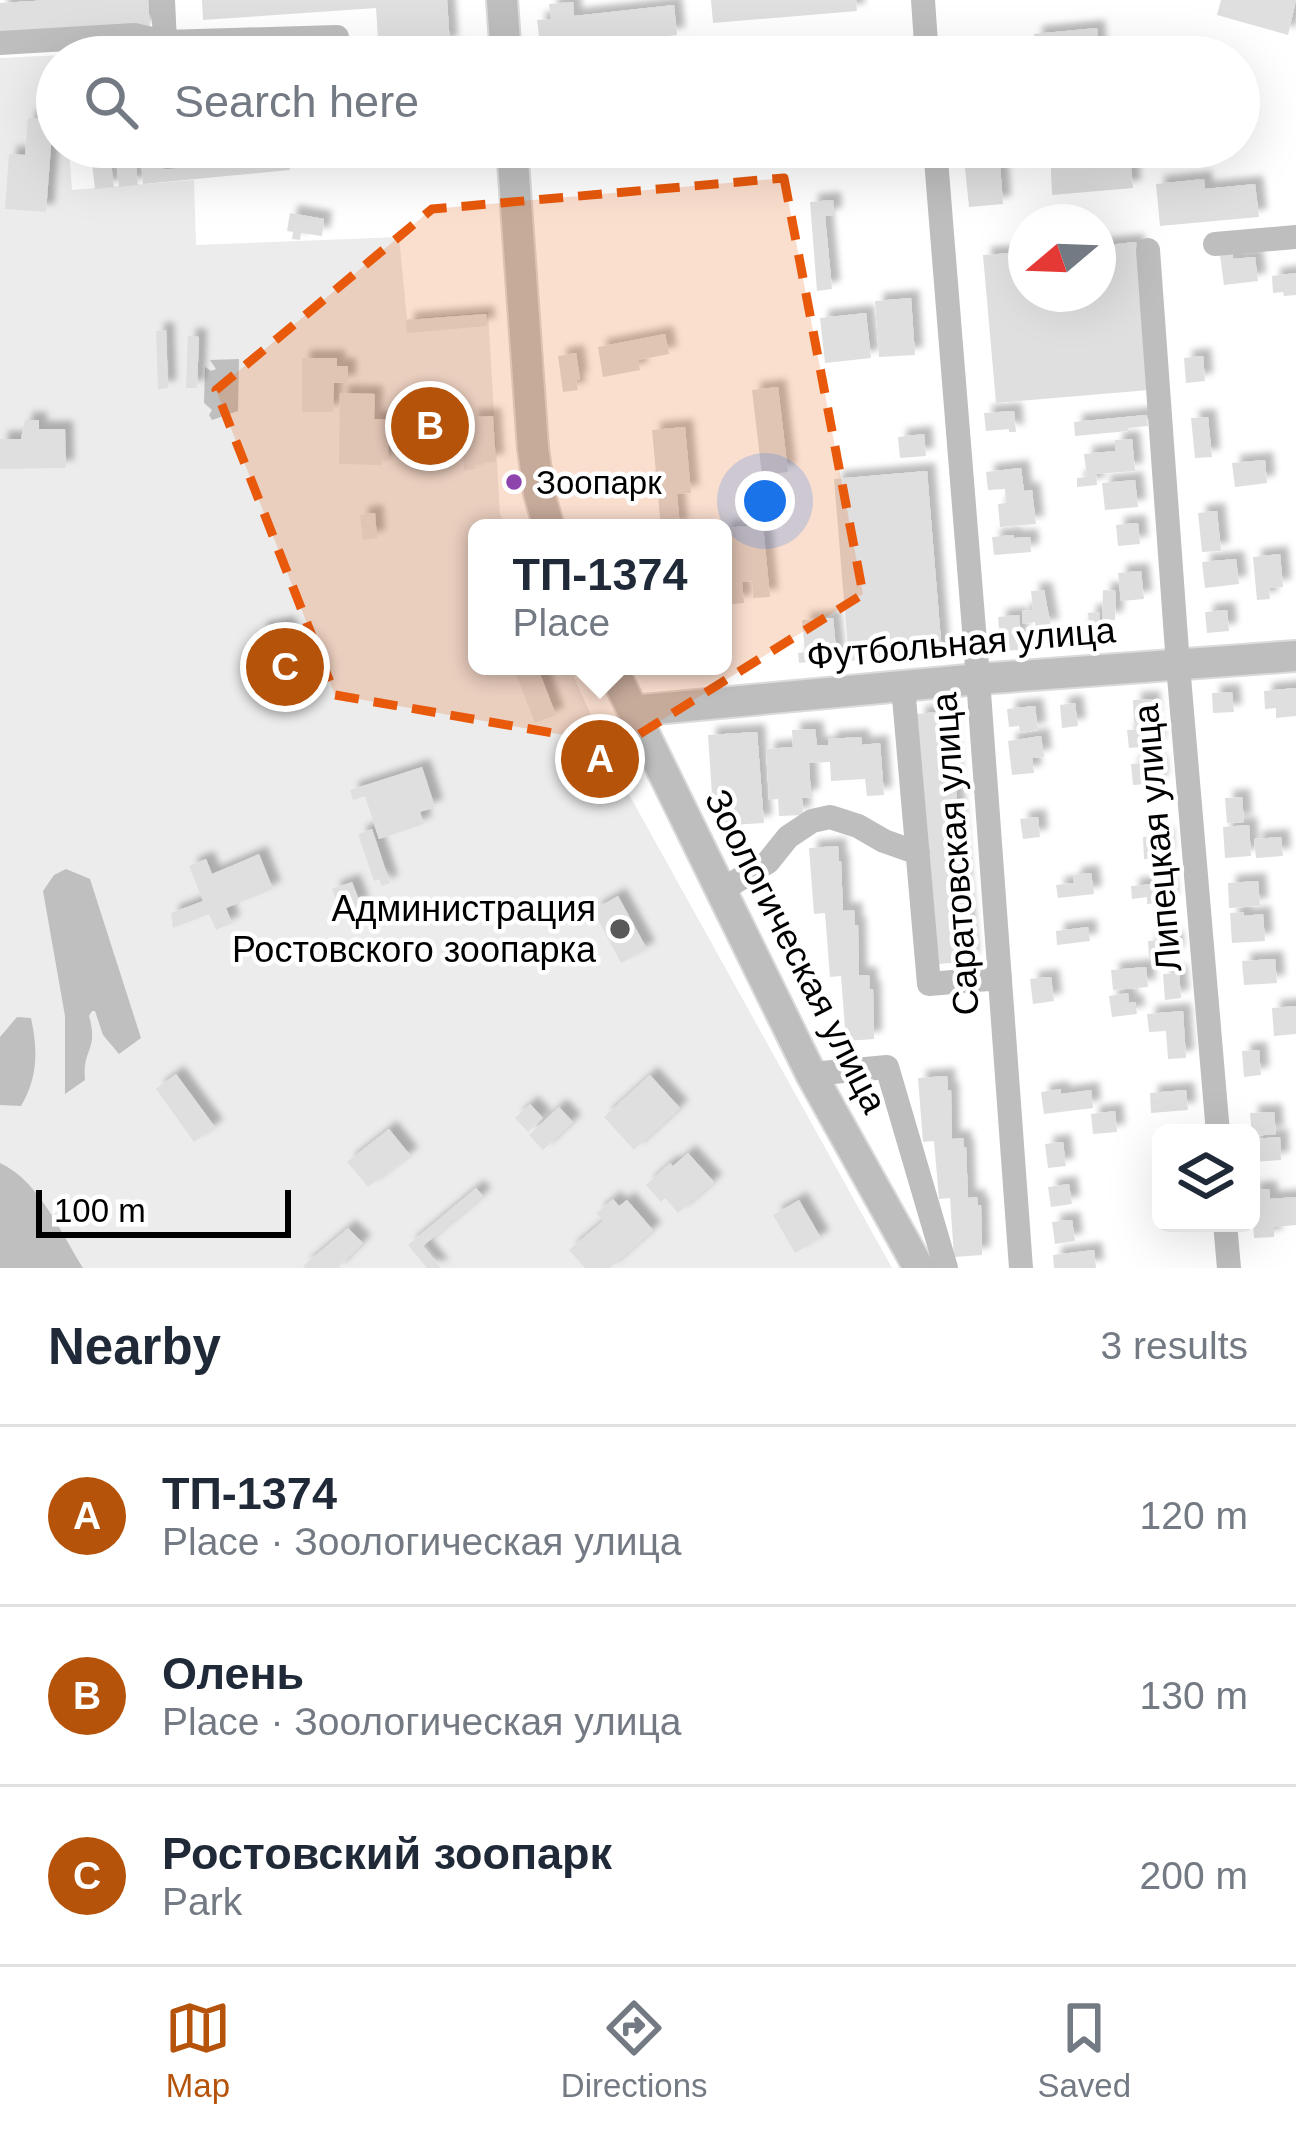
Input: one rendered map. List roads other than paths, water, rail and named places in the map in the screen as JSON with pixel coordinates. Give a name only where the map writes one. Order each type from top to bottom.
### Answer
[{"type":"main road","points":[[502,0],[505,36]]},
{"type":"main road","points":[[513,168],[532,448],[546,519]]},
{"type":"main road","name":"Футбольная улица","points":[[632,711],[1296,656]]},
{"type":"main road","name":"Зоологическая улица","points":[[615,675],[811,1074],[920,1268]]},
{"type":"street","points":[[163,0],[163,36]]},
{"type":"street","points":[[923,0],[926,36]]},
{"type":"street","points":[[107,36],[138,36]]},
{"type":"street","points":[[0,44],[36,41]]},
{"type":"street","name":"Саратовская улица","points":[[937,168],[1022,1268]]},
{"type":"street","points":[[1215,244],[1296,237]]},
{"type":"street","name":"Липецкая улица","points":[[1148,250],[1217,1124]]},
{"type":"street","points":[[903,686],[929,984],[1000,978]]},
{"type":"street","points":[[720,891],[768,862],[788,837],[812,821],[830,818],[858,826],[918,853]]},
{"type":"street","points":[[811,1074],[886,1067],[946,1268]]},
{"type":"street","points":[[1227,1232],[1229,1268]]},
{"type":"place","name":"Олень","points":[[430,426]]},
{"type":"place","name":"Зоопарк","points":[[514,482]]},
{"type":"place","name":"Ростовский зоопарк","points":[[285,667]]},
{"type":"place","name":"ТП-1374","points":[[600,759]]},
{"type":"place","name":"Администрация Ростовского зоопарка","points":[[620,929]]}]
